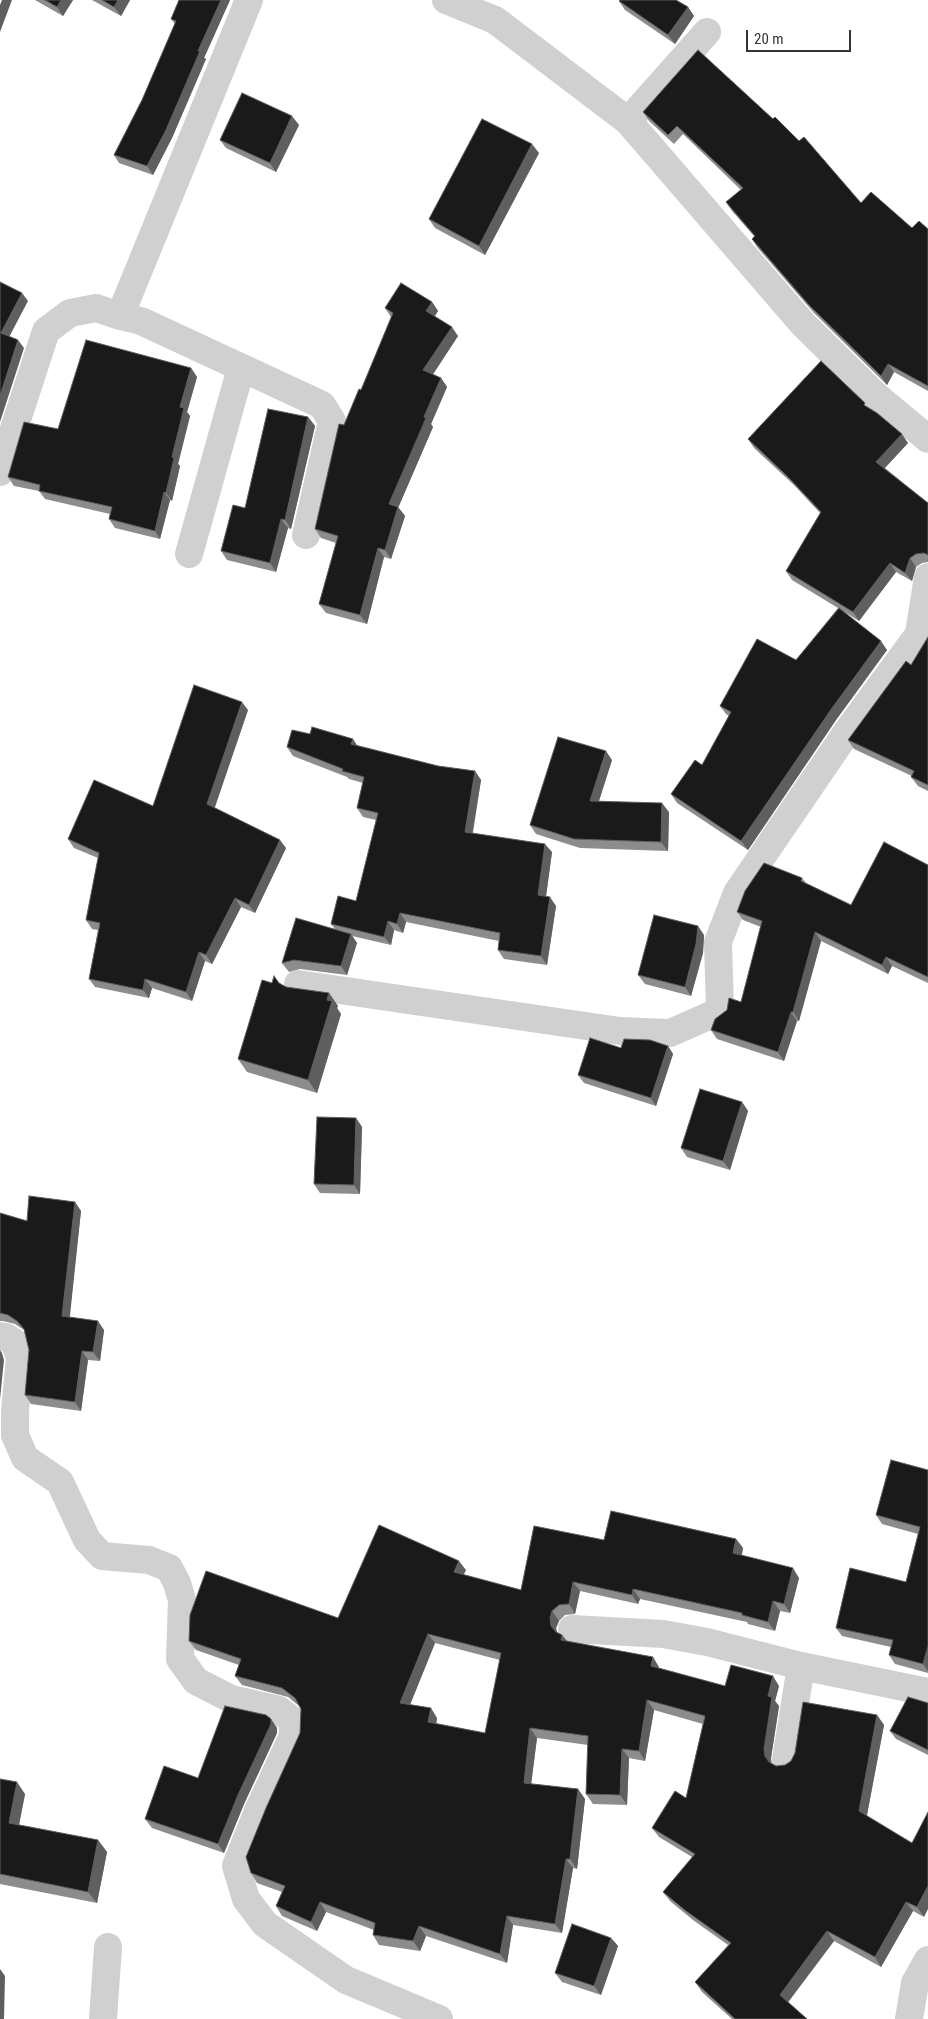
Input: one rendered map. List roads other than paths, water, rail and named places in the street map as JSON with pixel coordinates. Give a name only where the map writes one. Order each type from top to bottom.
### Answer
[{"type":"street","points":[[120,316],[249,0]]},
{"type":"street","points":[[446,0],[495,20],[628,121],[803,324],[875,395],[928,439]]},
{"type":"street","points":[[628,121],[707,32]]},
{"type":"street","points":[[0,472],[46,331],[70,313],[96,308],[141,321],[322,405],[332,421],[306,535]]},
{"type":"street","points":[[189,554],[241,368]]},
{"type":"street","points":[[298,984],[620,1032],[670,1033],[720,1010],[718,942],[737,893],[849,729],[919,634],[928,577]]},
{"type":"street","points":[[0,1336],[15,1343],[20,1358],[15,1411],[15,1435],[25,1458],[60,1482],[87,1540],[102,1556],[149,1560],[169,1568],[177,1583],[182,1600],[180,1659],[196,1681],[231,1699],[279,1710],[292,1720],[293,1736],[258,1811],[236,1866],[246,1899],[265,1924],[346,1980],[439,2019]]},
{"type":"street","points":[[572,1629],[663,1634],[707,1642],[801,1666],[928,1692]]},
{"type":"street","points":[[786,1760],[801,1666]]},
{"type":"street","points":[[103,2019],[108,1947]]},
{"type":"street","points":[[909,2019],[915,1983],[928,1960]]}]
